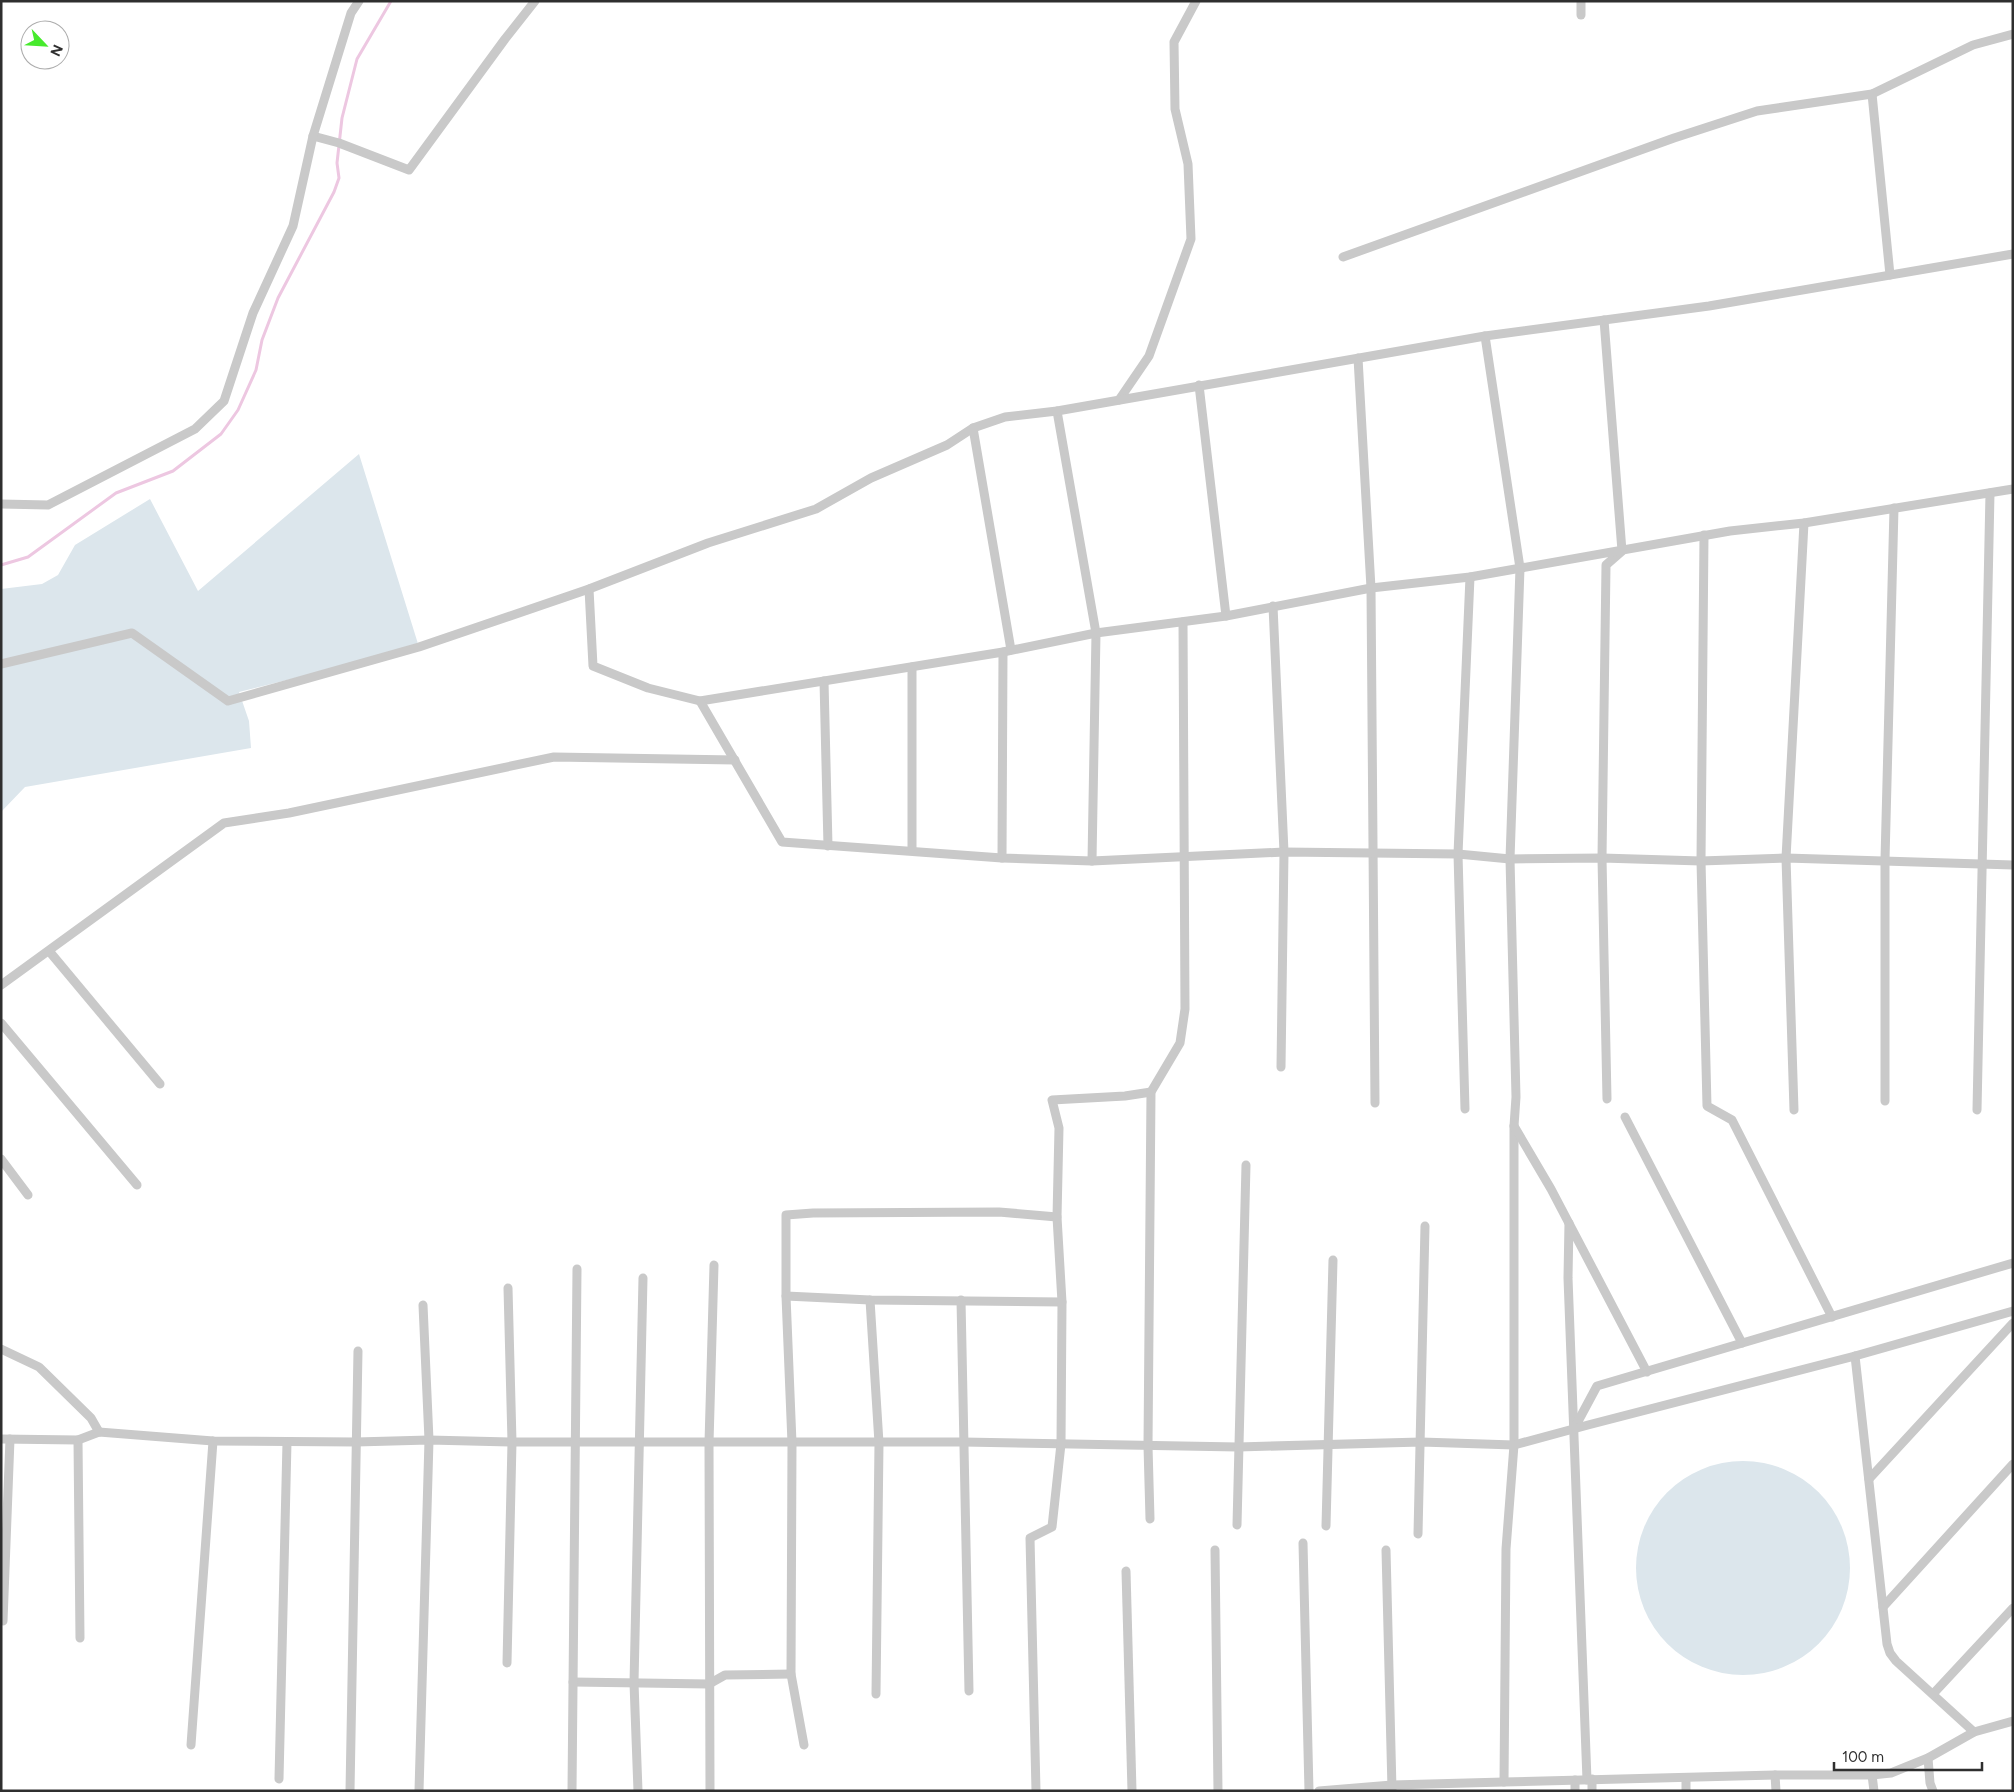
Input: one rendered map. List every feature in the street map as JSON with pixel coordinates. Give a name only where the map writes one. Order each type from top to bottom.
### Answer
[{"type":"street","points":[[1,504],[48,505],[195,429],[224,401],[253,312],[293,226],[313,136],[351,13],[359,1]]},
{"type":"street","points":[[313,136],[339,143],[409,170],[535,1]]},
{"type":"street","points":[[1120,400],[1149,356],[1191,239],[1188,164],[1175,110],[1174,42],[1196,1]]},
{"type":"street","points":[[1581,1],[1581,14]]},
{"type":"street","points":[[1343,258],[1674,138],[1757,110],[1872,94],[1973,45],[2013,34]]},
{"type":"street","points":[[1872,94],[1890,275]]},
{"type":"street","points":[[1,664],[132,633],[228,701],[419,646],[589,589],[708,543],[816,509],[871,478],[947,445],[973,428],[1005,417],[1057,411],[1484,336],[1709,306],[2013,254]]},
{"type":"street","points":[[1604,320],[1622,551]]},
{"type":"street","points":[[1484,336],[1520,568],[1510,859],[1516,1096],[1514,1126],[1514,1445],[1506,1549],[1504,1782]]},
{"type":"street","points":[[1358,358],[1371,588],[1375,853],[1375,1104]]},
{"type":"street","points":[[1199,385],[1226,616]]},
{"type":"street","points":[[1057,411],[1096,633],[1092,860]]},
{"type":"street","points":[[973,428],[1007,651],[1002,858]]},
{"type":"street","points":[[589,589],[594,666],[648,688],[700,701],[1007,651],[1096,633],[1226,616],[1371,588],[1470,576],[1622,551],[1704,535],[1804,523],[2013,489]]},
{"type":"street","points":[[1977,1110],[1984,865],[1990,493]]},
{"type":"street","points":[[1885,1101],[1884,860],[1894,508]]},
{"type":"street","points":[[1794,1110],[1786,858],[1804,523]]},
{"type":"street","points":[[1704,535],[1701,861],[1707,1106],[1732,1120],[1832,1317]]},
{"type":"street","points":[[1607,1099],[1602,858],[1606,565],[1622,551]]},
{"type":"street","points":[[1464,1109],[1458,854],[1470,576]]},
{"type":"street","points":[[1273,606],[1284,852],[1282,1067]]},
{"type":"street","points":[[1150,1519],[1148,1446],[1151,1092],[1180,1043],[1185,1009],[1183,622]]},
{"type":"street","points":[[912,666],[912,850]]},
{"type":"street","points":[[824,681],[828,846]]},
{"type":"street","points":[[700,701],[782,842],[1002,858],[1092,860],[1284,852],[1458,854],[1510,859],[1602,858],[1701,861],[1786,858],[2013,865]]},
{"type":"street","points":[[1,985],[224,823],[289,813],[554,757],[734,760]]},
{"type":"street","points":[[49,951],[160,1084]]},
{"type":"street","points":[[1,1023],[137,1185]]},
{"type":"street","points":[[1036,1791],[1030,1538],[1052,1527],[1061,1444],[1062,1302],[1057,1217],[1058,1128],[1052,1100],[1124,1096],[1151,1092]]},
{"type":"street","points":[[1625,1117],[1742,1343]]},
{"type":"street","points":[[1514,1126],[1569,1223],[1647,1372]]},
{"type":"street","points":[[1,1159],[28,1195]]},
{"type":"street","points":[[1237,1525],[1246,1165]]},
{"type":"street","points":[[804,1745],[791,1674],[792,1443],[786,1296],[786,1216],[813,1213],[999,1212],[1057,1217]]},
{"type":"street","points":[[1569,1223],[1568,1278],[1574,1428],[1589,1780],[1592,1791]]},
{"type":"street","points":[[1418,1534],[1425,1226]]},
{"type":"street","points":[[1326,1526],[1333,1260]]},
{"type":"street","points":[[1574,1428],[1597,1386],[2013,1263]]},
{"type":"street","points":[[710,1791],[708,1443],[714,1265]]},
{"type":"street","points":[[572,1791],[577,1269]]},
{"type":"street","points":[[638,1791],[634,1683],[643,1278]]},
{"type":"street","points":[[507,1663],[512,1442],[508,1288]]},
{"type":"street","points":[[786,1296],[870,1300],[1062,1302]]},
{"type":"street","points":[[870,1300],[879,1443],[876,1694]]},
{"type":"street","points":[[960,1300],[968,1691]]},
{"type":"street","points":[[419,1791],[429,1440],[423,1305]]},
{"type":"street","points":[[3,1621],[5,1439],[78,1440],[99,1432],[213,1442],[429,1440],[639,1443],[963,1442],[1238,1447],[1421,1442],[1514,1445],[1856,1356],[2013,1311]]},
{"type":"street","points":[[1868,1479],[2013,1323]]},
{"type":"street","points":[[1,1349],[39,1367],[91,1418],[99,1432]]},
{"type":"street","points":[[350,1791],[358,1351]]},
{"type":"street","points":[[1856,1356],[1887,1644],[1890,1653],[1974,1732]]},
{"type":"street","points":[[78,1440],[80,1638]]},
{"type":"street","points":[[191,1745],[213,1442]]},
{"type":"street","points":[[279,1779],[287,1442]]},
{"type":"street","points":[[1883,1607],[2013,1464]]},
{"type":"street","points":[[1303,1543],[1308,1791]]},
{"type":"street","points":[[1215,1550],[1218,1791]]},
{"type":"street","points":[[1386,1550],[1392,1788]]},
{"type":"street","points":[[1126,1571],[1132,1791]]},
{"type":"street","points":[[1933,1694],[2013,1608]]},
{"type":"street","points":[[573,1682],[709,1684],[725,1675],[791,1674]]},
{"type":"street","points":[[1319,1791],[1486,1787],[1504,1782],[1891,1774],[1928,1758],[1974,1732],[2013,1721]]},
{"type":"street","points":[[1928,1758],[1932,1791]]},
{"type":"street","points":[[1775,1775],[1776,1791]]},
{"type":"street","points":[[1872,1775],[1874,1791]]},
{"type":"street","points":[[1686,1778],[1686,1791]]},
{"type":"street","points":[[1575,1780],[1575,1791]]},
{"type":"shaded area","points":[[359,454],[419,647],[239,692],[249,721],[251,748],[25,787],[1,812],[1,589],[42,584],[58,575],[75,545],[150,499],[198,591]]},
{"type":"shaded area","points":[[1733,1461],[1753,1461],[1784,1469],[1803,1479],[1819,1492],[1832,1508],[1842,1527],[1848,1547],[1850,1568],[1848,1589],[1842,1609],[1832,1628],[1819,1644],[1803,1657],[1784,1667],[1753,1675],[1733,1675],[1702,1667],[1683,1657],[1660,1636],[1644,1609],[1636,1578],[1636,1558],[1644,1527],[1654,1508],[1675,1485],[1702,1469]]},
{"type":"waterway","points":[[1,565],[28,557],[116,493],[173,471],[221,434],[238,410],[256,370],[262,340],[278,298],[334,192],[339,178],[337,163],[342,118],[357,59],[391,1]]}]
